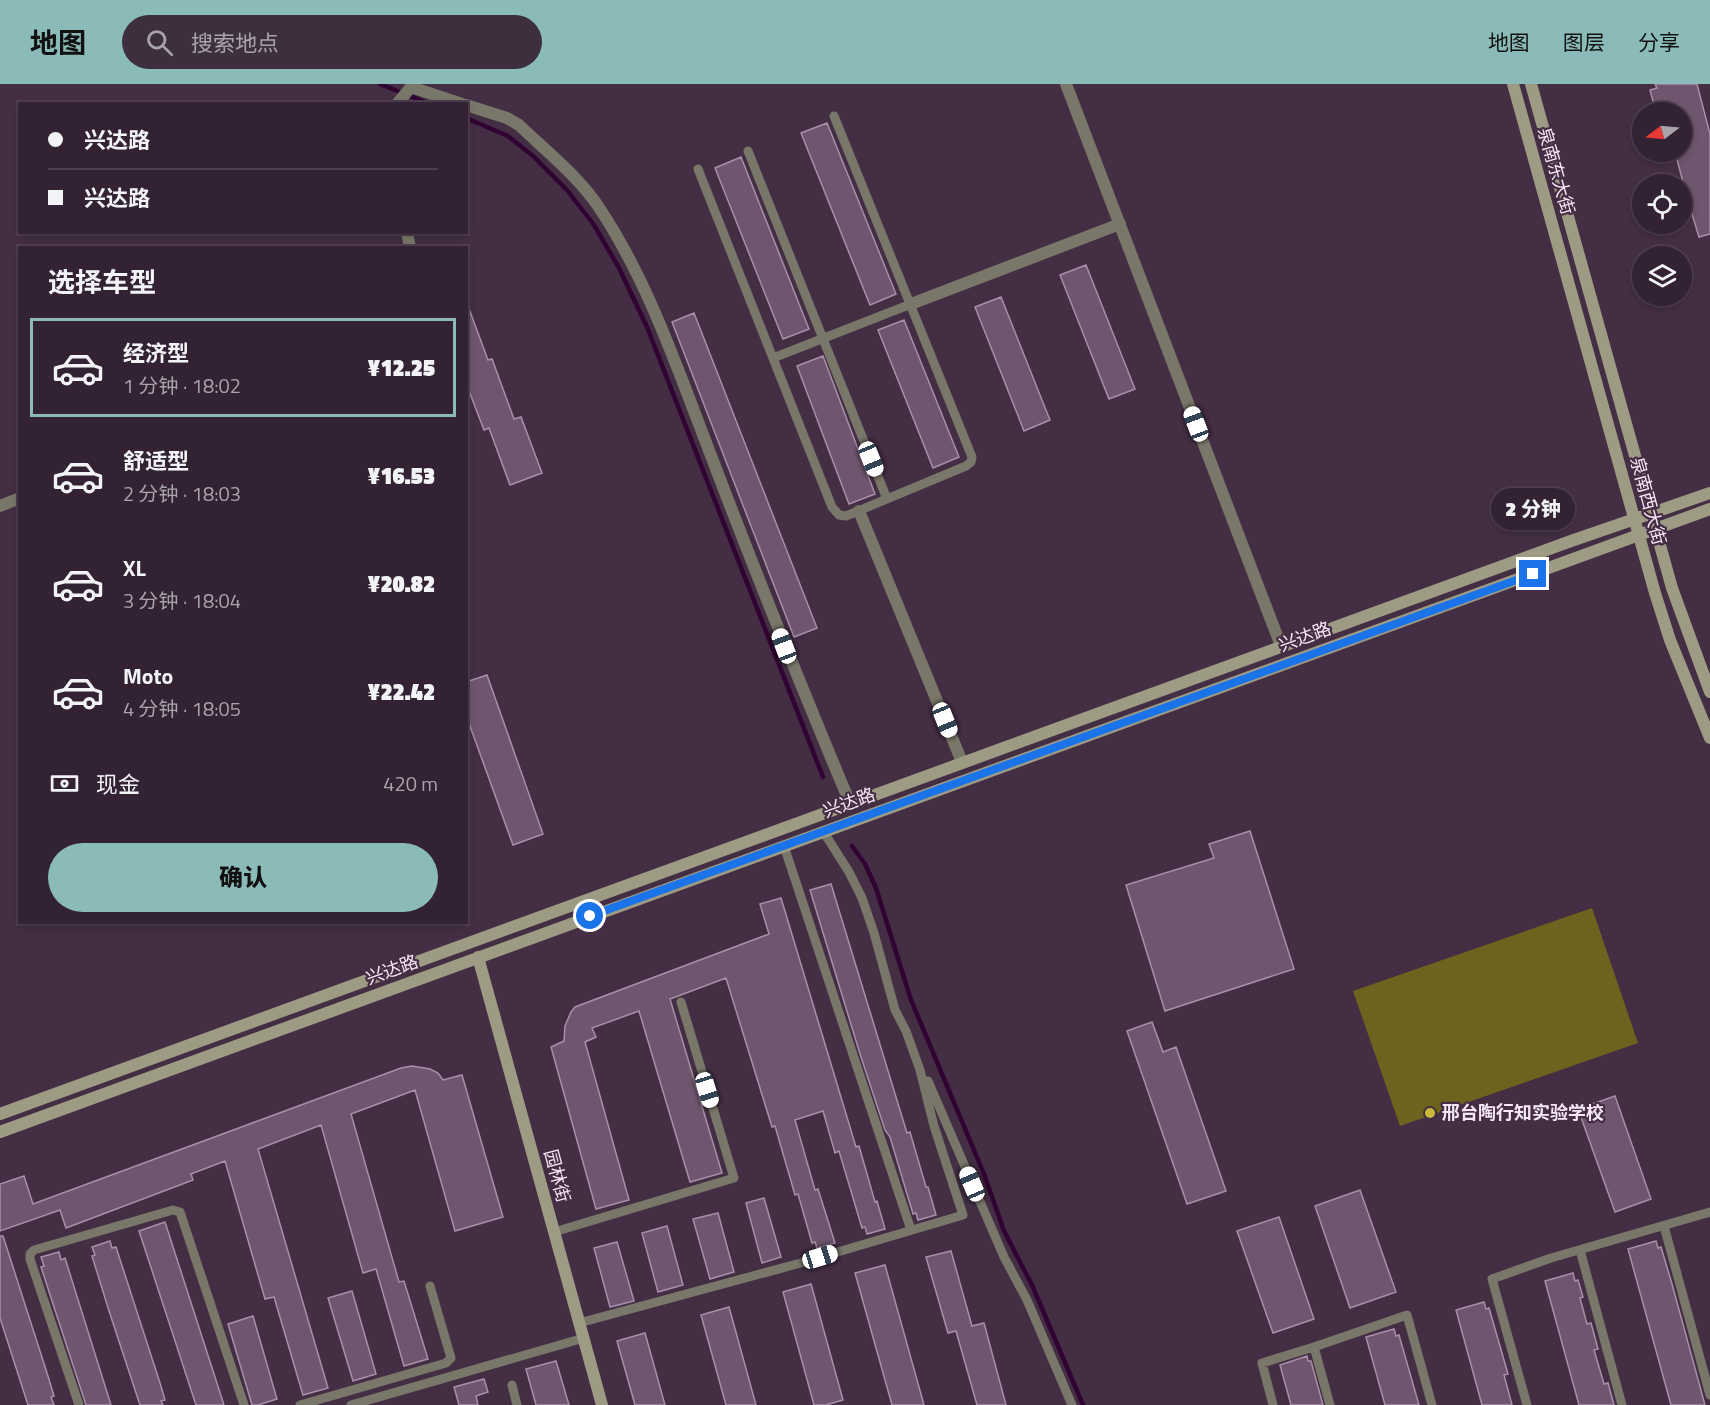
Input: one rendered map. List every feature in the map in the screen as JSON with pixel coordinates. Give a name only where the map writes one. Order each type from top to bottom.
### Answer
[{"type":"main road","name":"泉南东大街","points":[[1513,84],[1565,268]]},
{"type":"main road","name":"泉南东大街","points":[[1530,84],[1580,264]]},
{"type":"main road","name":"泉南西大街","points":[[1580,264],[1679,610],[1710,692]]},
{"type":"main road","name":"泉南西大街","points":[[1565,268],[1655,593],[1670,640],[1710,738]]},
{"type":"main road","name":"兴达路","points":[[0,1113],[1281,646],[1710,493]]},
{"type":"main road","name":"兴达路","points":[[0,1132],[1710,509]]},
{"type":"main road","name":"园林街","points":[[478,957],[602,1405]]},
{"type":"street","points":[[1066,84],[1281,646]]},
{"type":"street","points":[[399,102],[411,87],[458,102]]},
{"type":"street","points":[[468,105],[507,118],[519,125],[583,185],[615,236],[654,310],[784,646],[850,803]]},
{"type":"street","points":[[911,304],[1120,224]]},
{"type":"street","points":[[0,506],[18,499]]},
{"type":"street","points":[[859,511],[962,762]]},
{"type":"lane","points":[[698,169],[832,507],[839,515],[846,516],[859,511],[966,466],[972,457],[834,116]]},
{"type":"lane","points":[[748,151],[887,499]]},
{"type":"lane","points":[[773,358],[911,304]]},
{"type":"lane","points":[[823,831],[849,872],[862,898],[895,1010],[938,1101],[1004,1257],[1042,1332],[1072,1405]]},
{"type":"lane","points":[[784,846],[911,1230]]},
{"type":"lane","points":[[554,1232],[734,1178],[681,1002]]},
{"type":"lane","points":[[579,1323],[797,1264],[963,1215],[934,1126],[918,1062]]},
{"type":"lane","points":[[79,1405],[30,1254],[34,1250],[173,1210],[180,1212],[244,1405]]},
{"type":"lane","points":[[1527,1405],[1492,1279],[1580,1250],[1710,1212]]},
{"type":"lane","points":[[1664,1226],[1710,1395]]},
{"type":"lane","points":[[1580,1250],[1622,1405]]},
{"type":"lane","points":[[300,1405],[446,1363],[451,1358],[430,1286]]},
{"type":"lane","points":[[1273,1405],[1262,1363],[1407,1315],[1431,1405]]},
{"type":"lane","points":[[351,1405],[584,1338]]},
{"type":"lane","points":[[1314,1347],[1330,1405]]},
{"type":"lane","points":[[512,1385],[517,1405]]},
{"type":"shaded area","points":[[1592,908],[1638,1043],[1400,1126],[1353,991]]},
{"type":"building","points":[[1655,84],[1697,84],[1710,134],[1710,234],[1699,237],[1692,214],[1692,174],[1681,174],[1678,162],[1692,162],[1692,102],[1653,102],[1650,90],[1657,88]]},
{"type":"building","points":[[827,123],[896,294],[870,305],[801,133]]},
{"type":"building","points":[[741,157],[809,329],[783,339],[715,168]]},
{"type":"building","points":[[1086,265],[1135,389],[1109,399],[1060,275]]},
{"type":"building","points":[[1001,297],[1050,420],[1024,431],[975,307]]},
{"type":"building","points":[[468,306],[488,360],[492,359],[514,419],[521,417],[542,473],[510,485],[489,428],[484,430],[468,388]]},
{"type":"building","points":[[694,313],[817,628],[794,637],[672,322]]},
{"type":"building","points":[[904,320],[959,457],[933,468],[878,330]]},
{"type":"building","points":[[823,356],[875,494],[849,504],[797,366]]},
{"type":"building","points":[[487,675],[543,834],[513,845],[468,721],[468,681]]},
{"type":"building","points":[[1250,831],[1294,969],[1165,1011],[1126,885],[1214,858],[1209,844]]},
{"type":"building","points":[[831,884],[907,1133],[910,1132],[936,1215],[918,1220],[916,1213],[913,1214],[890,1137],[885,1130],[860,1054],[810,890]]},
{"type":"building","points":[[781,898],[856,1147],[859,1146],[885,1229],[867,1234],[865,1227],[862,1228],[839,1151],[835,1153],[823,1111],[795,1120],[815,1190],[818,1189],[835,1243],[817,1248],[815,1242],[812,1243],[775,1126],[772,1127],[726,978],[670,999],[722,1173],[690,1182],[639,1011],[592,1028],[596,1037],[585,1042],[629,1200],[596,1209],[551,1047],[564,1041],[565,1026],[571,1012],[575,1007],[769,934],[760,904]]},
{"type":"building","points":[[1152,1022],[1163,1052],[1176,1047],[1226,1191],[1187,1204],[1127,1031]]},
{"type":"building","points":[[412,1066],[430,1069],[438,1073],[443,1080],[462,1075],[503,1217],[455,1231],[415,1090],[351,1114],[399,1282],[404,1281],[428,1359],[404,1366],[376,1269],[363,1273],[321,1125],[258,1149],[328,1388],[303,1395],[274,1297],[265,1299],[225,1161],[191,1174],[193,1180],[66,1228],[60,1210],[0,1231],[0,1184],[24,1176],[33,1204],[401,1068]]},
{"type":"building","points":[[1615,1096],[1651,1199],[1615,1212],[1578,1109]]},
{"type":"building","points":[[1360,1190],[1396,1292],[1350,1308],[1315,1206]]},
{"type":"building","points":[[764,1198],[781,1257],[762,1263],[746,1203]]},
{"type":"building","points":[[718,1213],[734,1272],[710,1279],[693,1219]]},
{"type":"building","points":[[1279,1217],[1314,1319],[1273,1333],[1237,1231]]},
{"type":"building","points":[[165,1222],[224,1405],[196,1405],[139,1231]]},
{"type":"building","points":[[667,1226],[683,1285],[658,1292],[642,1233]]},
{"type":"building","points":[[0,1236],[3,1236],[48,1376],[54,1396],[51,1397],[54,1405],[28,1405],[0,1318]]},
{"type":"building","points":[[110,1241],[112,1248],[116,1247],[160,1383],[165,1400],[161,1401],[163,1405],[140,1405],[109,1311],[92,1256],[95,1255],[92,1247]]},
{"type":"building","points":[[1656,1241],[1658,1248],[1661,1247],[1705,1405],[1671,1405],[1628,1249]]},
{"type":"building","points":[[617,1242],[634,1301],[610,1307],[594,1248]]},
{"type":"building","points":[[951,1251],[972,1326],[984,1323],[1006,1405],[977,1405],[956,1331],[948,1333],[926,1257]]},
{"type":"building","points":[[59,1252],[61,1260],[65,1258],[111,1405],[86,1405],[41,1267],[44,1266],[41,1257]]},
{"type":"building","points":[[885,1265],[924,1405],[892,1405],[855,1273]]},
{"type":"building","points":[[1573,1273],[1575,1281],[1578,1280],[1583,1297],[1580,1298],[1587,1324],[1591,1323],[1598,1349],[1594,1350],[1604,1384],[1608,1383],[1614,1405],[1579,1405],[1545,1281]]},
{"type":"building","points":[[811,1284],[843,1400],[826,1405],[814,1405],[783,1292]]},
{"type":"building","points":[[352,1291],[376,1374],[353,1381],[328,1298]]},
{"type":"building","points":[[1484,1302],[1486,1309],[1489,1308],[1508,1374],[1504,1375],[1512,1405],[1482,1405],[1456,1310]]},
{"type":"building","points":[[729,1307],[756,1405],[726,1405],[701,1315]]},
{"type":"building","points":[[253,1316],[277,1399],[258,1405],[252,1405],[228,1324]]},
{"type":"building","points":[[1394,1329],[1396,1336],[1399,1335],[1419,1405],[1385,1405],[1366,1337]]},
{"type":"building","points":[[645,1333],[665,1405],[635,1405],[617,1341]]},
{"type":"building","points":[[1307,1356],[1308,1361],[1311,1361],[1323,1405],[1291,1405],[1280,1365]]},
{"type":"building","points":[[556,1361],[569,1405],[536,1405],[526,1369]]},
{"type":"building","points":[[484,1379],[488,1392],[476,1396],[478,1405],[459,1405],[454,1387]]},
{"type":"waterway","points":[[380,84],[425,102]]},
{"type":"waterway","points":[[468,119],[508,136],[533,156],[567,190],[594,225],[619,268],[647,327],[823,777]]},
{"type":"waterway","points":[[852,846],[865,864],[876,888],[911,1000],[984,1174],[1004,1231],[1032,1285],[1083,1405]]},
{"type":"place","name":"邢台陶行知实验学校","points":[[1430,1113]]},
{"type":"route","points":[[590,916],[1533,574]]}]
